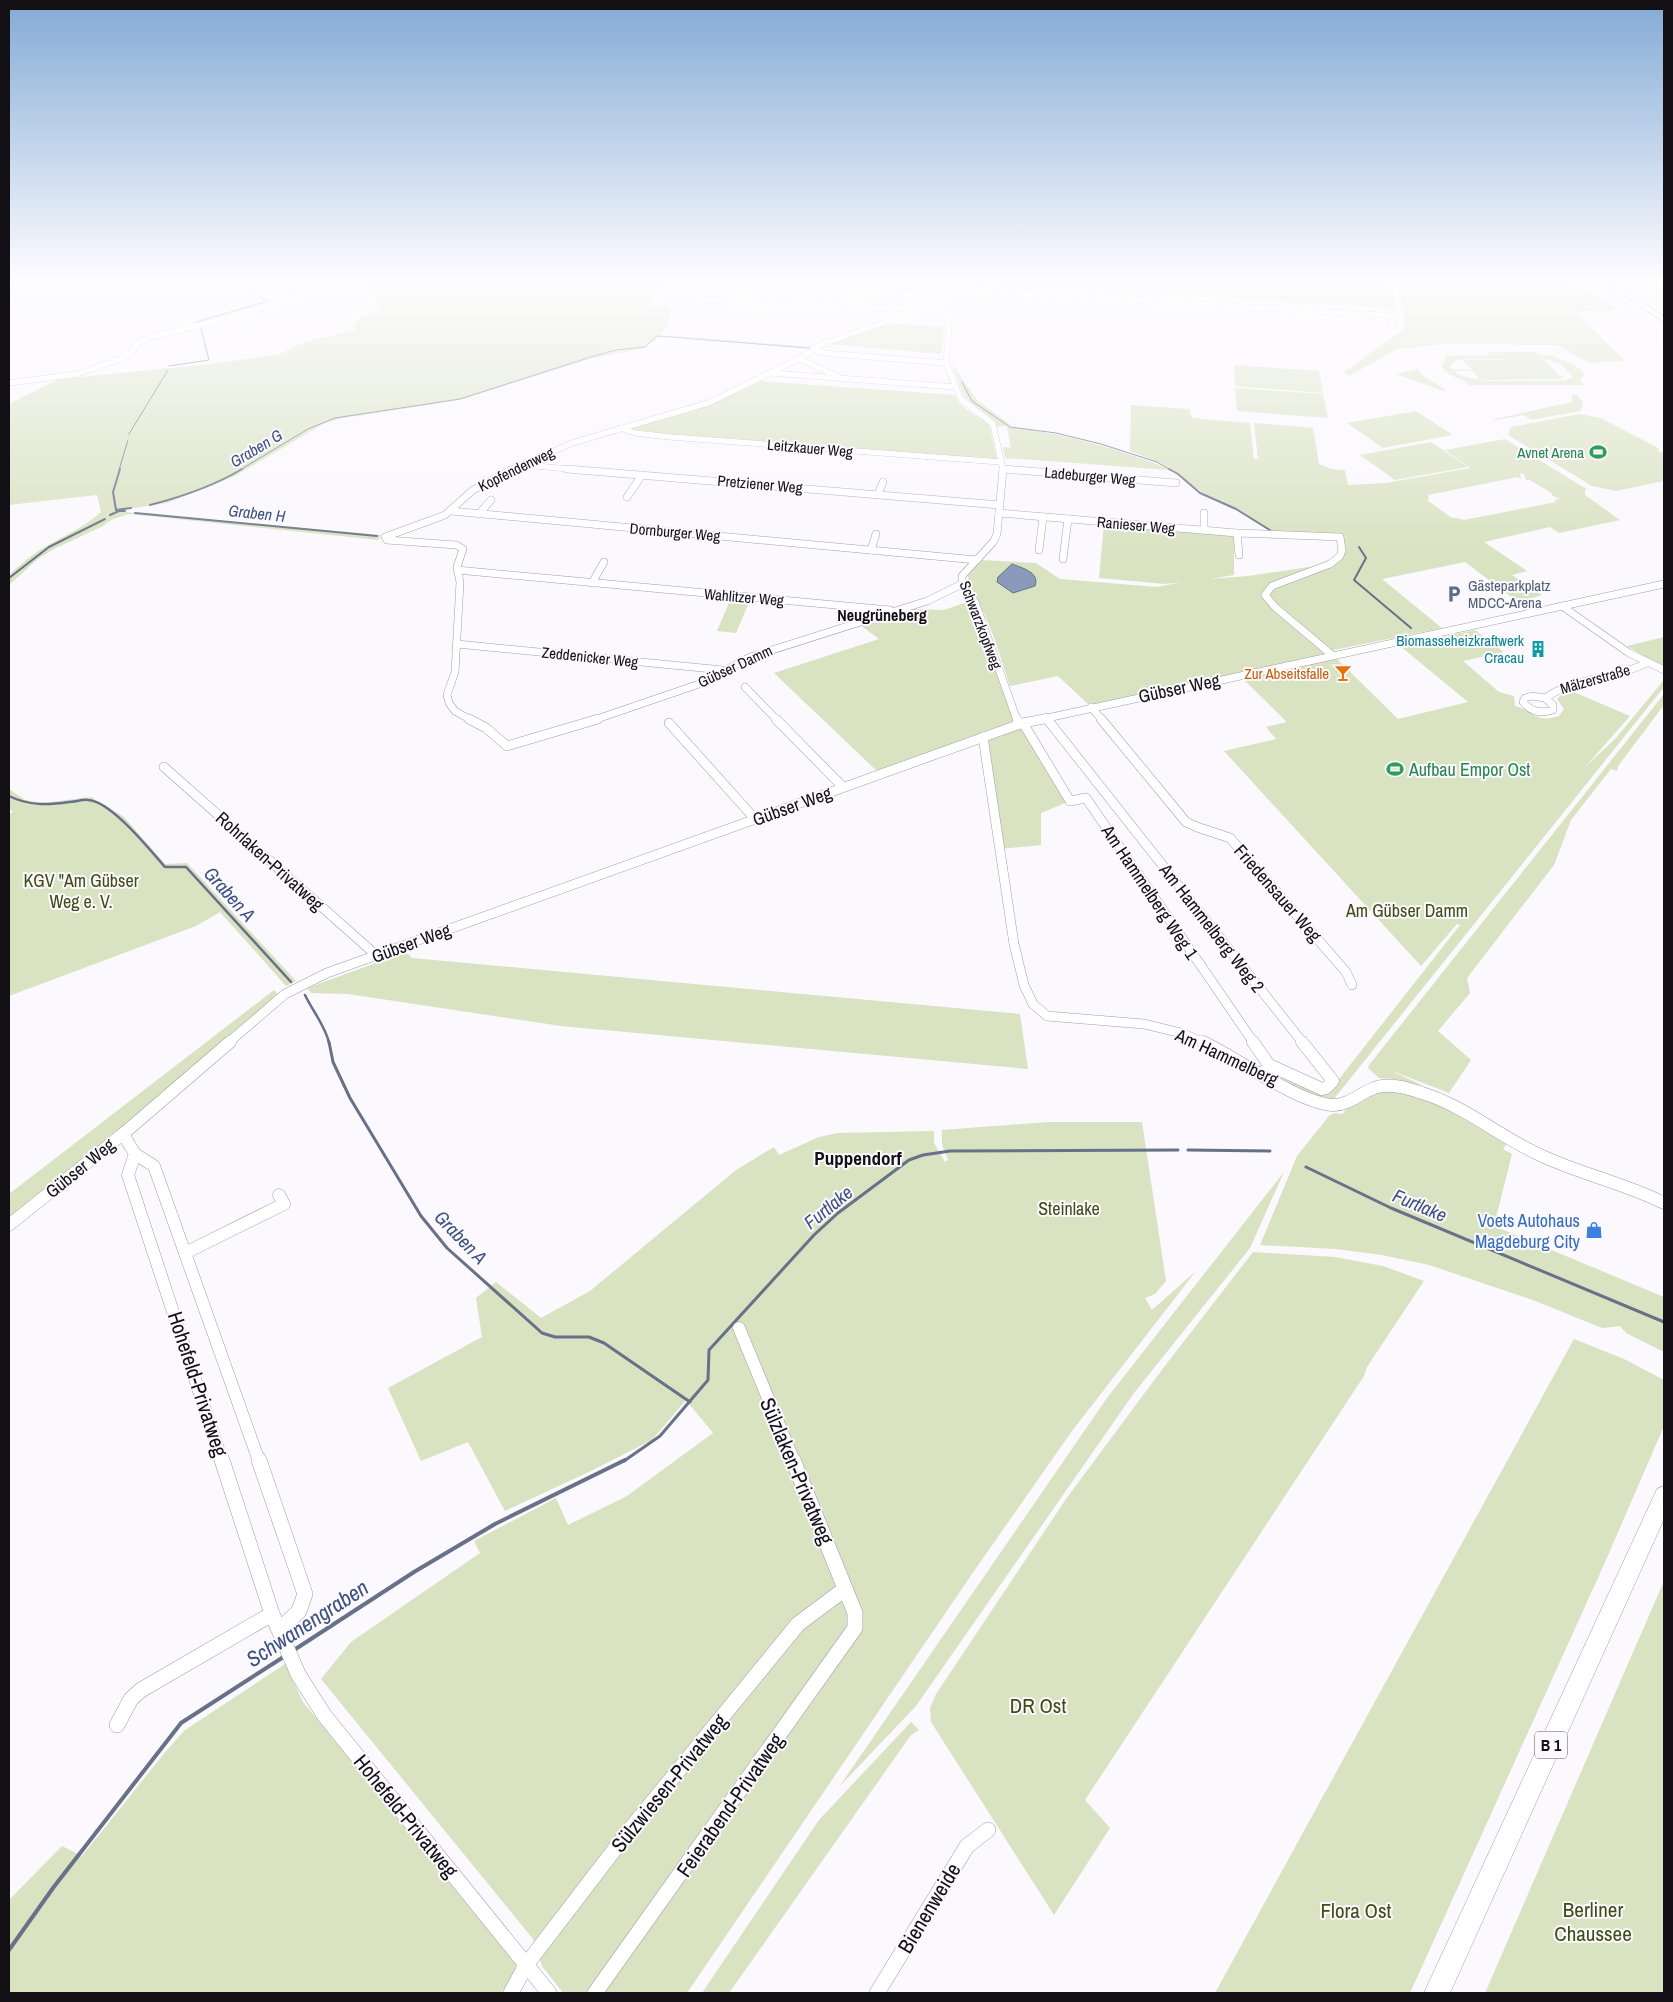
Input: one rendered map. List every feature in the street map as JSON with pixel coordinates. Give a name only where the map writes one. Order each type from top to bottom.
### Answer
[{"type":"main road","name":"B 1","points":[[1437,1993],[1664,1496]]},
{"type":"street","points":[[9,383],[77,374],[90,369]]},
{"type":"street","name":"Kopfendenweg","points":[[507,746],[486,728],[455,711],[449,703],[447,695],[455,672],[460,582],[457,570],[464,551],[460,546],[387,540],[386,538],[451,511],[473,490],[526,462],[572,443],[708,403],[777,369]]},
{"type":"street","points":[[824,369],[846,379]]},
{"type":"street","name":"Schwarzkopfweg","points":[[949,369],[955,387],[965,403],[993,424],[996,434],[1002,465],[1000,505],[994,541],[962,576],[962,584],[975,602],[1021,723]]},
{"type":"street","points":[[770,373],[955,387]]},
{"type":"street","name":"Leitzkauer Weg","points":[[620,428],[635,433],[670,437],[1002,465]]},
{"type":"street","name":"Pretziener Weg","points":[[526,462],[535,466],[1000,505]]},
{"type":"street","name":"Ladeburger Weg","points":[[1002,465],[1176,483]]},
{"type":"street","points":[[627,497],[642,474]]},
{"type":"street","points":[[878,494],[883,482]]},
{"type":"street","points":[[479,514],[491,500]]},
{"type":"street","name":"Dornburger Weg","points":[[451,511],[977,560]]},
{"type":"street","name":"Ranieser Weg","points":[[999,513],[1237,534],[1340,537],[1343,551],[1336,560],[1272,586],[1265,592],[1275,607],[1332,655]]},
{"type":"street","points":[[1204,513],[1204,530]]},
{"type":"street","points":[[1039,550],[1043,517]]},
{"type":"street","points":[[1063,559],[1068,519]]},
{"type":"street","points":[[871,550],[876,534]]},
{"type":"street","points":[[1237,534],[1239,555]]},
{"type":"street","points":[[592,583],[604,562]]},
{"type":"street","name":"Wahlitzer Weg","points":[[457,570],[896,611]]},
{"type":"street","name":"Gübser Damm","points":[[507,746],[616,713],[702,683],[750,657],[927,601],[962,584]]},
{"type":"street","name":"Gübser Weg","points":[[9,1225],[123,1134],[285,994],[305,982],[1021,723],[1664,584]]},
{"type":"street","points":[[1562,606],[1624,650],[1664,670]]},
{"type":"street","name":"Zeddenicker Weg","points":[[457,644],[723,670]]},
{"type":"street","name":"Mälzerstraße","points":[[1545,698],[1555,690],[1568,684],[1636,668],[1647,663]]},
{"type":"street","points":[[745,686],[843,787]]},
{"type":"street","name":"Friedensauer Weg","points":[[1090,708],[1186,822],[1196,828],[1219,832],[1230,838],[1346,972],[1352,985]]},
{"type":"street","name":"Am Hammelberg Weg 2","points":[[1046,718],[1333,1081],[1326,1088],[1320,1088],[1266,1069]]},
{"type":"street","points":[[668,723],[755,819]]},
{"type":"street","name":"Am Hammelberg Weg 1","points":[[1021,723],[1070,801],[1086,798],[1266,1069]]},
{"type":"street","name":"Am Hammelberg","points":[[983,737],[1014,944],[1022,977],[1035,1009],[1047,1016],[1145,1025],[1177,1032],[1266,1069],[1307,1096],[1331,1105],[1343,1103],[1364,1091],[1380,1086],[1396,1086],[1417,1091],[1456,1107],[1541,1156],[1638,1190],[1664,1203]]},
{"type":"street","name":"Rohrlaken-Privatweg","points":[[164,767],[376,955]]},
{"type":"street","name":"Hohefeld-Privatweg","points":[[123,1134],[135,1154],[154,1166],[306,1592],[302,1607],[282,1635]]},
{"type":"street","name":"Hohefeld-Privatweg","points":[[135,1154],[128,1175],[272,1614],[298,1674],[324,1715],[549,1993]]},
{"type":"street","points":[[185,1253],[284,1204],[279,1195]]},
{"type":"street","name":"Sülzlaken-Privatweg","points":[[739,1328],[855,1613]]},
{"type":"street","name":"Sülzwiesen-Privatweg","points":[[511,1993],[526,1964],[628,1832],[798,1624],[845,1589]]},
{"type":"street","name":"Feierabend-Privatweg","points":[[595,1993],[855,1628],[855,1613]]},
{"type":"street","points":[[117,1725],[131,1699],[140,1690],[272,1614]]},
{"type":"street","name":"Bienenweide","points":[[878,1993],[966,1846],[988,1830]]},
{"type":"green space","points":[[157,369],[557,369],[460,400],[344,418],[325,423],[235,476],[167,503],[115,511],[381,535],[378,540],[129,514],[113,519],[101,527],[54,549],[39,558],[9,585],[9,575],[28,559],[101,512],[97,495],[9,505],[9,404],[59,379]]},
{"type":"green space","points":[[954,369],[956,369],[978,401],[1011,425],[997,427],[985,414],[967,402]]},
{"type":"green space","points":[[1234,369],[1319,371],[1323,393],[1235,386]]},
{"type":"green space","points":[[1348,369],[1361,369],[1349,376],[1344,372]]},
{"type":"green space","points":[[1417,369],[1425,377],[1446,390],[1443,391],[1396,374]]},
{"type":"green space","points":[[1444,369],[1470,370],[1454,371],[1462,376],[1485,381],[1558,381],[1573,377],[1566,369],[1580,369],[1584,374],[1580,381],[1584,385],[1469,385]]},
{"type":"green space","points":[[1471,369],[1553,369],[1559,376],[1567,377],[1561,377],[1563,379],[1480,380]]},
{"type":"green space","points":[[757,381],[955,395],[961,405],[989,424],[997,460],[635,432],[629,428],[710,403]]},
{"type":"green space","points":[[1235,388],[1323,394],[1328,418],[1237,411]]},
{"type":"green space","points":[[1572,395],[1577,395],[1583,402],[1581,411],[1531,420],[1524,415],[1495,420],[1492,418],[1495,419],[1572,402]]},
{"type":"green space","points":[[1131,405],[1189,409],[1192,418],[1250,423],[1254,459],[1258,459],[1254,423],[1313,428],[1319,464],[1331,469],[1345,470],[1348,485],[1386,483],[1470,468],[1445,450],[1505,439],[1588,490],[1585,490],[1585,495],[1620,520],[1559,533],[1550,527],[1484,542],[1527,571],[1512,575],[1542,595],[1529,599],[1540,607],[1529,610],[1465,562],[1382,579],[1442,628],[1329,651],[1332,655],[1091,707],[1058,676],[1010,686],[987,620],[967,584],[969,570],[981,560],[1036,563],[1060,579],[1157,587],[1183,582],[1165,584],[1099,578],[1104,523],[1234,534],[1234,575],[1210,579],[1248,576],[1330,564],[1341,556],[1339,537],[1278,534],[1236,509],[1206,495],[1186,481],[1180,474],[1159,462],[1130,451]],"holes":[[[1520,473],[1524,474],[1526,480],[1530,480],[1560,499],[1554,500],[1556,502],[1464,520],[1452,518],[1427,500],[1429,499],[1428,495],[1518,477],[1521,479]],[[1012,564],[1030,571],[1027,589],[1014,593],[997,582],[998,577]]]},
{"type":"green space","points":[[1416,411],[1453,435],[1383,448],[1347,423]]},
{"type":"green space","name":"Avnet Arena","points":[[1579,414],[1601,418],[1660,449],[1657,450],[1664,454],[1664,481],[1616,491],[1592,486],[1508,435],[1511,427]]},
{"type":"green space","points":[[1007,427],[1085,441],[1156,463],[1170,470],[1005,458],[1003,447],[1011,448]]},
{"type":"green space","points":[[1431,442],[1468,467],[1395,480],[1360,455]]},
{"type":"green space","points":[[731,598],[750,600],[736,633],[717,631]]},
{"type":"green space","points":[[970,601],[1016,721],[878,772],[774,673],[879,639],[860,625],[912,609],[944,610]]},
{"type":"green space","name":"Am Gübser Damm","points":[[1475,630],[1504,652],[1463,661],[1499,692],[1514,696],[1515,706],[1539,717],[1551,718],[1559,716],[1564,709],[1557,699],[1569,690],[1630,716],[1585,767],[1616,738],[1664,680],[1664,687],[1333,1100],[1306,1093],[1274,1074],[1303,1087],[1328,1093],[1460,925],[1457,924],[1421,966],[1224,751],[1276,739],[1266,727],[1287,722],[1243,679],[1336,658],[1398,719],[1468,702],[1399,645]]},
{"type":"green space","points":[[1664,637],[1664,668],[1627,646]]},
{"type":"green space","points":[[1664,694],[1664,705],[1618,766],[1617,771],[1611,769],[1571,820],[1554,865],[1467,978],[1470,993],[1438,1031],[1471,1060],[1449,1093],[1387,1069],[1424,1086],[1394,1079],[1379,1078],[1368,1068],[1369,1065]]},
{"type":"green space","points":[[1023,723],[1070,801],[1041,813],[1041,845],[999,849],[983,737]]},
{"type":"green space","name":"KGV \"Am Gübser Weg e. V.","points":[[9,789],[25,800],[43,803],[91,797],[124,817],[165,864],[187,863],[296,981],[286,986],[220,912],[196,926],[9,996],[9,814],[13,812],[9,808]]},
{"type":"green space","points":[[406,952],[412,958],[1020,1014],[1028,1069],[561,1026],[348,994],[311,993],[307,988]]},
{"type":"green space","points":[[274,990],[278,994],[9,1220],[9,1194]]},
{"type":"green space","points":[[1394,1090],[1435,1101],[1507,1143],[1503,1149],[1512,1154],[1494,1226],[1664,1297],[1664,1352],[1626,1333],[1620,1326],[1602,1328],[1533,1300],[1429,1265],[1382,1255],[1336,1249],[1260,1245],[1297,1156],[1329,1116],[1334,1113],[1342,1114],[1351,1105],[1369,1094]]},
{"type":"green space","name":"Steinlake","points":[[1048,1122],[1142,1122],[1166,1281],[1155,1294],[1145,1298],[1152,1310],[1196,1271],[1072,1431],[974,1571],[687,1993],[563,1993],[542,1966],[533,1939],[321,1679],[351,1642],[480,1553],[474,1541],[556,1498],[568,1525],[627,1496],[713,1433],[686,1400],[652,1440],[505,1511],[468,1442],[421,1461],[388,1388],[482,1337],[476,1298],[496,1282],[541,1318],[590,1291],[736,1170],[774,1147],[779,1155],[819,1137],[838,1133],[934,1131],[934,1143],[945,1162],[948,1160],[942,1145],[942,1130]]},
{"type":"green space","points":[[1284,1172],[1250,1248],[1134,1393],[916,1706],[839,1787],[1107,1398]]},
{"type":"green space","name":"DR Ost","points":[[1253,1252],[1335,1257],[1383,1266],[1424,1281],[1367,1367],[1364,1376],[1085,1800],[1110,1828],[1054,1915],[931,1722],[930,1708],[936,1694],[1066,1499],[1161,1371]]},
{"type":"green space","name":"Flora Ost","points":[[1574,1339],[1624,1359],[1664,1380],[1664,1426],[1606,1560],[1410,1993],[1215,1993]]},
{"type":"green space","name":"Berliner Chaussee","points":[[1664,1581],[1664,1993],[1485,1993]]},
{"type":"green space","points":[[285,1664],[303,1702],[516,1964],[514,1975],[501,1993],[9,1993],[9,1900],[62,1846],[82,1856],[185,1730]]},
{"type":"green space","points":[[911,1722],[919,1730],[911,1735],[729,1993],[702,1993],[819,1820]]},
{"type":"water","points":[[1012,564],[1033,574],[1036,581],[1035,586],[1013,593],[997,582],[998,577]]},
{"type":"waterway","name":"Graben G","points":[[240,470],[308,429],[335,418],[460,399],[552,369]]},
{"type":"waterway","points":[[129,434],[168,370]]},
{"type":"waterway","points":[[962,382],[972,401],[1010,427],[1056,433],[1101,444],[1157,462],[1171,470]]},
{"type":"waterway","points":[[119,470],[128,440]]},
{"type":"waterway","points":[[120,469],[113,492],[116,510],[131,508]]},
{"type":"waterway","name":"Graben G","points":[[150,505],[197,490],[220,481],[242,469]]},
{"type":"waterway","points":[[1169,469],[1178,474],[1200,493],[1236,509],[1273,532]]},
{"type":"waterway","name":"Graben G","points":[[110,515],[119,511],[125,511]]},
{"type":"waterway","name":"Graben H","points":[[135,513],[377,536]]},
{"type":"waterway","name":"Graben H","points":[[9,578],[49,547],[105,519]]},
{"type":"waterway","points":[[1359,547],[1366,558],[1354,580],[1411,628]]},
{"type":"waterway","name":"Graben A","points":[[9,796],[24,802],[39,804],[88,800],[108,808],[130,828],[165,867],[186,867],[291,982]]},
{"type":"waterway","name":"Graben A","points":[[305,995],[322,1025],[329,1043]]},
{"type":"waterway","name":"Graben A","points":[[329,1042],[333,1062],[350,1098],[421,1216],[447,1248],[542,1333],[555,1337],[589,1337],[604,1343],[689,1402]]},
{"type":"waterway","name":"Furtlake","points":[[689,1402],[708,1380],[709,1350],[814,1235],[838,1213],[909,1160],[923,1155],[950,1151],[1178,1150]]},
{"type":"waterway","name":"Furtlake","points":[[1188,1150],[1270,1151]]},
{"type":"waterway","name":"Furtlake","points":[[1306,1167],[1391,1208],[1664,1322]]},
{"type":"waterway","name":"Schwanengraben","points":[[624,1461],[660,1436],[689,1402]]},
{"type":"waterway","name":"Schwanengraben","points":[[294,1650],[414,1572],[495,1524],[625,1460]]},
{"type":"waterway","name":"Schwanengraben","points":[[9,1950],[53,1888],[181,1723],[285,1656]]},
{"type":"place","name":"Avnet Arena","points":[[1598,452]]},
{"type":"place","name":"Gästeparkplatz MDCC-Arena","points":[[1454,594]]},
{"type":"place","name":"Biomasseheizkraftwerk Cracau","points":[[1538,649]]},
{"type":"place","name":"Zur Abseitsfalle","points":[[1343,673]]},
{"type":"place","name":"Aufbau Empor Ost","points":[[1395,769]]},
{"type":"place","name":"Voets Autohaus Magdeburg City","points":[[1594,1230]]},
{"type":"district","name":"Neugrüneberg","points":[[882,615]]},
{"type":"district","name":"Puppendorf","points":[[858,1158]]}]
